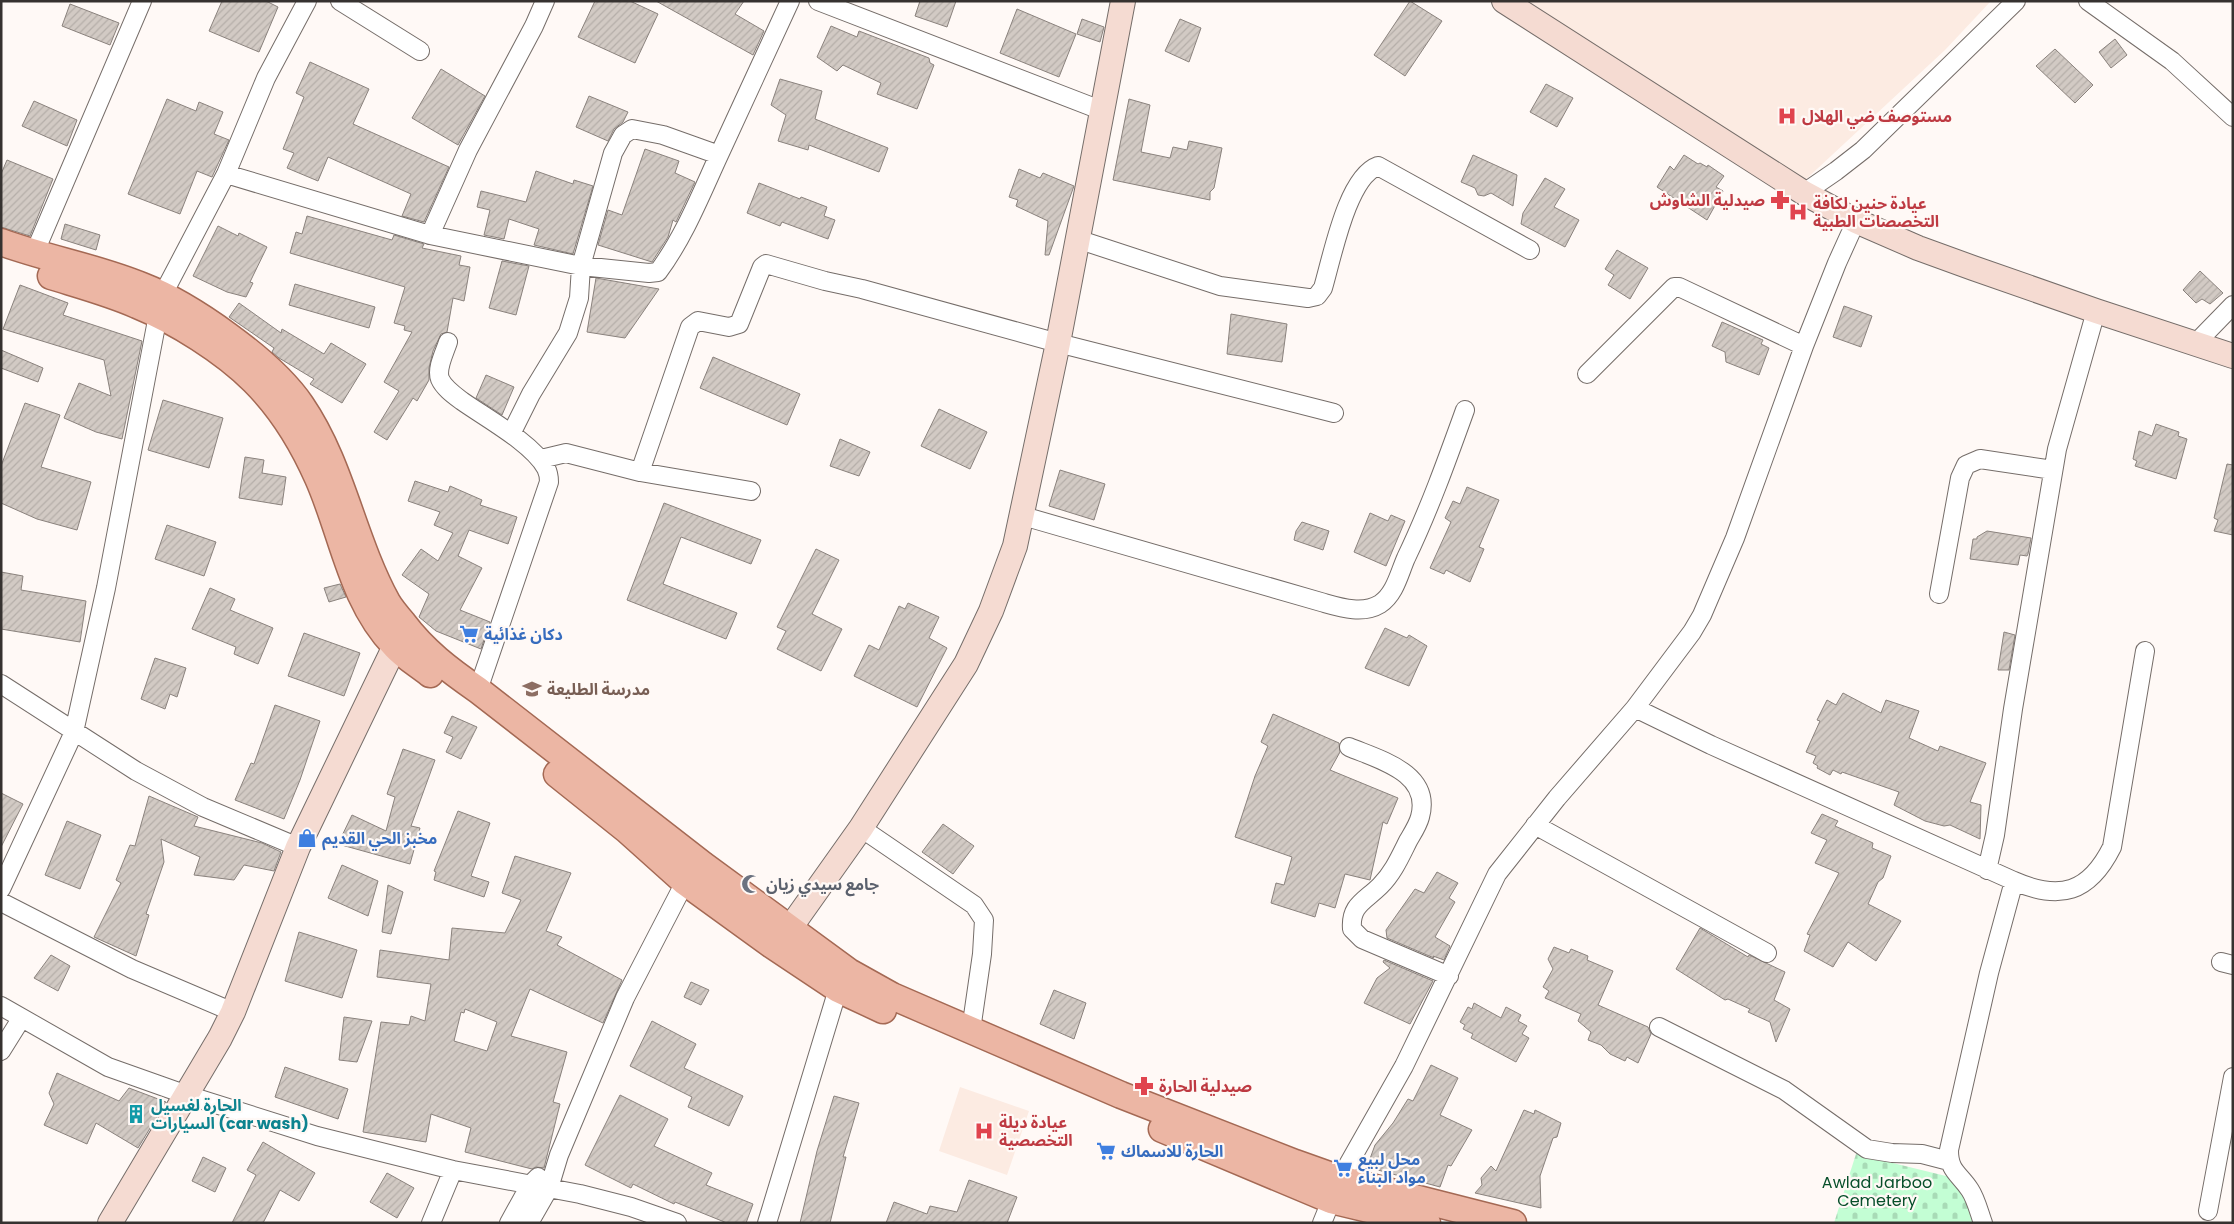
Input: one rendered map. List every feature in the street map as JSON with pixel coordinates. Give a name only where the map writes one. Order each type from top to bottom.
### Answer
[{"type":"main road","points":[[1,242],[34,254],[125,280],[160,305]]},
{"type":"main road","points":[[1,258],[136,304],[160,305],[191,312],[245,350],[272,372],[300,404],[322,441],[338,476],[367,559],[403,640],[598,807],[844,980],[908,1021],[1331,1200],[1427,1223]]},
{"type":"main road","points":[[403,640],[435,659],[478,690],[694,873]]},
{"type":"main road","points":[[844,980],[892,996],[1121,1095],[1331,1200],[1513,1223]]},
{"type":"street","points":[[34,254],[142,1]]},
{"type":"street","points":[[1,889],[74,732],[106,588],[160,305],[226,174],[266,78],[307,1]]},
{"type":"street","points":[[340,1],[420,51]]},
{"type":"street","points":[[430,235],[468,150],[534,26],[545,1]]},
{"type":"street","points":[[226,174],[430,235],[581,266],[649,273],[658,272],[697,203],[790,1]]},
{"type":"street","points":[[818,1],[1103,111]]},
{"type":"street","points":[[781,937],[861,828],[966,664],[991,610],[1015,546],[1023,516],[1058,343],[1124,1]]},
{"type":"street","points":[[1504,1],[1804,192],[1856,221],[1918,248],[2096,311],[2233,356]]},
{"type":"street","points":[[1804,192],[1836,171],[1862,150],[2016,1]]},
{"type":"street","points":[[2088,1],[2172,61],[2233,117]]},
{"type":"street","points":[[511,434],[531,394],[568,333],[579,298],[581,266],[613,153],[623,135],[632,129],[663,135],[719,155]]},
{"type":"street","points":[[1077,239],[1220,286],[1308,298],[1317,296],[1324,288],[1346,208],[1371,169],[1378,166],[1389,170],[1530,250]]},
{"type":"street","points":[[1331,1200],[1404,1066],[1449,976],[1473,920],[1497,874],[1535,825],[1635,708],[1692,632],[1702,615],[1735,538],[1804,346],[1836,264],[1856,221]]},
{"type":"street","points":[[640,472],[690,327],[698,321],[728,327],[739,324],[762,267],[766,264],[1058,343],[1334,413]]},
{"type":"street","points":[[1586,374],[1674,287],[1679,287],[1804,346]]},
{"type":"street","points":[[2195,344],[2233,306]]},
{"type":"street","points":[[1987,870],[1998,818],[2013,709],[2053,470],[2063,426],[2096,311]]},
{"type":"street","points":[[448,342],[440,367],[440,378],[445,387],[470,407],[511,434],[541,460],[547,470],[550,482],[478,690]]},
{"type":"street","points":[[1023,516],[1285,592],[1347,608],[1365,610],[1379,604],[1390,594],[1398,579],[1425,520],[1465,410]]},
{"type":"street","points":[[541,460],[566,453],[640,472],[751,491]]},
{"type":"street","points":[[1939,594],[1960,478],[1966,465],[1980,459],[2053,470]]},
{"type":"street","points":[[110,1223],[187,1095],[233,1012],[298,847],[403,640]]},
{"type":"street","points":[[1635,708],[1711,745],[1987,870],[2036,890],[2057,892],[2089,880],[2103,865],[2112,848],[2145,651]]},
{"type":"street","points":[[1,684],[136,771],[203,806],[298,847]]},
{"type":"street","points":[[1349,747],[1404,772],[1417,786],[1422,803],[1420,817],[1398,862],[1388,877],[1351,916],[1352,928],[1362,939],[1449,976]]},
{"type":"street","points":[[1535,825],[1767,953]]},
{"type":"street","points":[[861,828],[974,905],[984,920],[982,954],[971,1030]]},
{"type":"street","points":[[529,1223],[549,1188],[559,1154],[625,998],[694,873]]},
{"type":"street","points":[[1984,1223],[1972,1191],[1952,1170],[1949,1161],[1949,1150],[1989,973],[2014,881]]},
{"type":"street","points":[[1,902],[132,968],[233,1012]]},
{"type":"street","points":[[767,1223],[844,980]]},
{"type":"street","points":[[1,1006],[108,1067],[187,1095],[318,1136],[453,1170],[580,1194],[631,1207],[677,1223]]},
{"type":"street","points":[[1,1051],[21,1019]]},
{"type":"street","points":[[1659,1027],[1784,1090],[1863,1147],[1892,1153],[1922,1154],[1949,1161]]},
{"type":"street","points":[[2208,1211],[2233,1077]]},
{"type":"street","points":[[509,1223],[530,1185],[559,1154]]},
{"type":"street","points":[[431,1223],[453,1170]]},
{"type":"shaded area","name":"مستوصف ضي الهلال","points":[[1521,1],[1991,1],[1945,50],[1803,182]]},
{"type":"shaded area","name":"عيادة ديلة التخصصية","points":[[960,1087],[1029,1111],[1007,1175],[939,1151]]},
{"type":"green space","name":"Awlad Jarboo Cemetery","points":[[1856,1154],[1950,1177],[1987,1223],[1834,1223]]},
{"type":"building","points":[[222,1],[266,1],[278,7],[259,52],[209,31]]},
{"type":"building","points":[[595,1],[630,1],[658,14],[635,63],[578,37]]},
{"type":"building","points":[[656,1],[744,1],[735,14],[764,31],[753,55]]},
{"type":"building","points":[[920,1],[956,1],[947,27],[915,16]]},
{"type":"building","points":[[1410,1],[1442,21],[1405,76],[1374,55]]},
{"type":"building","points":[[70,4],[119,23],[110,45],[62,26]]},
{"type":"building","points":[[1017,9],[1076,34],[1059,77],[1000,53]]},
{"type":"building","points":[[1082,19],[1104,27],[1100,42],[1077,34]]},
{"type":"building","points":[[1180,19],[1201,28],[1189,62],[1165,51]]},
{"type":"building","points":[[831,26],[857,37],[859,31],[929,58],[930,63],[934,65],[917,109],[877,94],[881,83],[843,65],[837,71],[817,57]]},
{"type":"building","points":[[2115,39],[2127,55],[2111,68],[2099,52]]},
{"type":"building","points":[[2055,49],[2093,85],[2075,103],[2036,66]]},
{"type":"building","points":[[310,62],[369,89],[353,124],[449,167],[424,222],[402,216],[411,194],[328,157],[318,181],[287,168],[294,153],[283,149],[304,97],[296,93]]},
{"type":"building","points":[[441,69],[485,96],[458,145],[412,118]]},
{"type":"building","points":[[780,79],[822,91],[815,119],[888,148],[879,172],[809,145],[808,150],[778,141],[786,115],[771,105]]},
{"type":"building","points":[[1546,84],[1573,98],[1557,127],[1530,112]]},
{"type":"building","points":[[589,96],[628,112],[623,122],[614,129],[608,141],[576,127]]},
{"type":"building","points":[[167,99],[196,111],[199,102],[223,112],[214,134],[229,140],[212,177],[197,171],[180,214],[128,194]]},
{"type":"building","points":[[1129,99],[1150,105],[1141,152],[1170,158],[1173,147],[1187,150],[1189,141],[1222,148],[1214,188],[1210,192],[1210,200],[1113,180]]},
{"type":"building","points":[[34,101],[77,120],[67,146],[22,126]]},
{"type":"building","points":[[645,149],[679,161],[675,173],[695,182],[676,222],[673,220],[668,237],[652,262],[598,245],[608,210],[622,215]]},
{"type":"building","points":[[1473,155],[1517,175],[1513,206],[1491,193],[1484,196],[1478,195],[1475,188],[1461,182]]},
{"type":"building","points":[[1684,155],[1698,164],[1700,163],[1707,167],[1708,165],[1724,176],[1716,187],[1723,191],[1707,220],[1657,187],[1670,166],[1674,170]]},
{"type":"building","points":[[7,160],[53,179],[30,236],[1,227],[1,174]]},
{"type":"building","points":[[1019,169],[1040,178],[1043,173],[1074,186],[1049,255],[1045,255],[1048,221],[1016,206],[1018,200],[1009,197]]},
{"type":"building","points":[[536,171],[573,184],[574,180],[593,186],[573,254],[534,245],[539,229],[509,219],[504,239],[484,235],[490,210],[477,207],[481,191],[526,202]]},
{"type":"building","points":[[1545,178],[1565,189],[1554,207],[1579,220],[1565,247],[1521,224],[1523,213]]},
{"type":"building","points":[[759,183],[827,207],[824,216],[835,220],[828,239],[782,222],[780,226],[747,213]]},
{"type":"building","points":[[307,216],[392,240],[394,235],[424,244],[422,248],[461,256],[459,265],[470,267],[464,301],[453,298],[447,332],[441,334],[433,351],[429,368],[429,380],[417,401],[413,398],[387,440],[374,432],[399,391],[384,382],[412,332],[404,330],[405,326],[394,323],[405,287],[290,253],[296,232],[302,234]]},
{"type":"building","points":[[65,224],[100,235],[96,250],[61,239]]},
{"type":"building","points":[[218,226],[238,236],[239,233],[267,247],[250,282],[253,283],[246,297],[227,292],[193,276]]},
{"type":"building","points":[[1617,250],[1648,268],[1630,299],[1608,285],[1614,275],[1605,269]]},
{"type":"building","points":[[502,261],[529,266],[516,315],[489,308]]},
{"type":"building","points":[[2200,271],[2223,293],[2210,304],[2202,299],[2196,303],[2183,290]]},
{"type":"building","points":[[596,278],[659,289],[625,338],[587,332]]},
{"type":"building","points":[[295,284],[375,307],[369,328],[289,305]]},
{"type":"building","points":[[20,285],[68,303],[63,315],[142,341],[122,439],[96,432],[64,418],[79,383],[111,396],[104,360],[3,329]]},
{"type":"building","points":[[239,303],[281,333],[282,329],[324,354],[331,343],[366,364],[342,403],[310,384],[314,379],[279,358],[272,352],[274,348],[229,317]]},
{"type":"building","points":[[1844,306],[1872,316],[1861,347],[1833,337]]},
{"type":"building","points":[[1231,314],[1287,324],[1282,362],[1227,354]]},
{"type":"building","points":[[1722,322],[1763,340],[1761,344],[1769,348],[1759,375],[1726,362],[1725,352],[1712,346]]},
{"type":"building","points":[[1,350],[43,368],[38,382],[1,368]]},
{"type":"building","points":[[713,357],[800,394],[787,425],[700,388]]},
{"type":"building","points":[[486,375],[514,387],[502,415],[476,398]]},
{"type":"building","points":[[163,400],[223,418],[209,468],[148,450]]},
{"type":"building","points":[[25,403],[60,415],[41,467],[91,482],[77,530],[37,519],[1,503],[1,466]]},
{"type":"building","points":[[939,409],[987,432],[970,469],[921,446]]},
{"type":"building","points":[[2156,424],[2179,432],[2178,436],[2187,439],[2176,479],[2135,466],[2137,461],[2133,459],[2139,431],[2152,436]]},
{"type":"building","points":[[840,439],[870,452],[859,476],[830,466]]},
{"type":"building","points":[[245,457],[264,460],[262,473],[286,477],[282,505],[239,498]]},
{"type":"building","points":[[2227,464],[2233,465],[2233,535],[2214,531],[2218,520],[2214,518]]},
{"type":"building","points":[[1060,470],[1105,484],[1094,520],[1049,506]]},
{"type":"building","points":[[415,481],[448,492],[450,486],[482,500],[480,505],[517,517],[508,544],[469,530],[458,556],[482,568],[460,610],[490,622],[481,649],[436,631],[419,617],[429,594],[402,575],[421,549],[438,561],[453,533],[434,525],[440,512],[408,501]]},
{"type":"building","points":[[1467,487],[1499,500],[1479,547],[1484,549],[1470,582],[1446,570],[1444,574],[1430,568],[1451,522],[1445,518],[1453,501],[1460,504]]},
{"type":"building","points":[[664,503],[761,540],[751,564],[681,537],[663,584],[737,613],[726,639],[627,600]]},
{"type":"building","points":[[1370,513],[1388,521],[1391,515],[1405,521],[1386,566],[1354,552]]},
{"type":"building","points":[[1302,522],[1329,531],[1323,550],[1294,540],[1296,531]]},
{"type":"building","points":[[167,525],[216,542],[204,576],[155,559]]},
{"type":"building","points":[[1987,531],[2031,538],[2027,556],[2020,555],[2018,565],[1970,559],[1973,539],[1977,539],[1977,537]]},
{"type":"building","points":[[816,549],[839,560],[812,614],[842,629],[821,671],[777,649],[786,631],[777,627]]},
{"type":"building","points":[[1,572],[23,576],[21,590],[86,601],[80,642],[1,629]]},
{"type":"building","points":[[340,584],[346,597],[329,602],[324,588]]},
{"type":"building","points":[[210,588],[235,599],[230,610],[273,628],[258,664],[234,654],[236,647],[192,629]]},
{"type":"building","points":[[908,603],[939,617],[929,638],[947,648],[917,707],[854,676],[869,645],[879,650],[899,606],[905,609]]},
{"type":"building","points":[[1385,628],[1407,638],[1409,635],[1427,646],[1409,686],[1365,668]]},
{"type":"building","points":[[2004,632],[2015,635],[2009,670],[1998,670]]},
{"type":"building","points":[[304,633],[360,653],[344,696],[288,676]]},
{"type":"building","points":[[155,658],[186,668],[177,697],[170,694],[165,709],[141,699]]},
{"type":"building","points":[[1843,693],[1881,713],[1886,700],[1919,711],[1909,738],[1938,751],[1940,746],[1986,763],[1970,802],[1981,805],[1980,839],[1950,825],[1944,826],[1925,821],[1894,805],[1899,792],[1842,772],[1841,774],[1833,770],[1830,775],[1817,768],[1818,766],[1813,763],[1816,756],[1806,752],[1820,721],[1817,720],[1827,700],[1836,705]]},
{"type":"building","points":[[275,705],[320,721],[300,780],[284,819],[235,800],[251,763],[254,764]]},
{"type":"building","points":[[1273,714],[1339,743],[1340,752],[1330,770],[1398,798],[1387,824],[1383,822],[1370,880],[1345,874],[1335,908],[1319,903],[1315,917],[1271,903],[1276,883],[1284,885],[1292,857],[1235,837],[1255,776],[1268,746],[1261,742]]},
{"type":"building","points":[[452,716],[477,727],[461,759],[446,752],[453,737],[444,733]]},
{"type":"building","points":[[403,749],[435,760],[411,826],[420,828],[410,864],[338,844],[352,815],[386,831],[395,797],[387,794]]},
{"type":"building","points":[[1,793],[23,804],[1,847]]},
{"type":"building","points":[[149,796],[198,817],[194,826],[262,843],[281,852],[274,871],[244,865],[234,880],[194,875],[200,857],[161,839],[164,862],[146,914],[149,915],[136,956],[94,937],[121,883],[116,880],[130,845],[135,846]]},
{"type":"building","points":[[458,811],[490,823],[471,876],[489,882],[484,897],[434,880],[436,872],[434,871]]},
{"type":"building","points":[[1822,814],[1838,821],[1835,826],[1873,843],[1872,848],[1891,856],[1883,878],[1878,882],[1868,904],[1901,921],[1876,961],[1848,942],[1833,967],[1804,951],[1810,935],[1807,934],[1839,873],[1815,863],[1827,840],[1811,833]]},
{"type":"building","points":[[67,821],[101,835],[80,889],[45,875]]},
{"type":"building","points":[[943,824],[974,846],[953,874],[922,852]]},
{"type":"building","points":[[515,856],[571,873],[546,931],[562,937],[557,945],[622,980],[603,1023],[530,989],[511,1036],[567,1052],[553,1102],[560,1104],[544,1168],[536,1167],[532,1169],[465,1152],[471,1128],[431,1114],[426,1142],[363,1132],[381,1022],[409,1025],[411,1016],[425,1021],[431,984],[377,977],[380,950],[449,960],[452,928],[505,933],[521,900],[502,893]],"holes":[[[465,1009],[497,1022],[487,1051],[454,1041],[461,1012],[464,1013]]]},
{"type":"building","points":[[342,865],[378,881],[368,916],[328,898]]},
{"type":"building","points":[[1437,872],[1458,883],[1449,898],[1455,902],[1435,937],[1450,946],[1444,960],[1433,956],[1434,958],[1387,938],[1386,930],[1415,889],[1424,893]]},
{"type":"building","points":[[388,885],[403,892],[391,934],[382,932]]},
{"type":"building","points":[[1700,928],[1748,957],[1749,955],[1785,972],[1774,1000],[1790,1009],[1776,1042],[1770,1022],[1748,1012],[1750,1009],[1728,999],[1725,1000],[1676,969]]},
{"type":"building","points":[[299,932],[357,950],[342,998],[285,981]]},
{"type":"building","points":[[1554,947],[1569,953],[1571,949],[1588,956],[1587,960],[1613,971],[1598,1005],[1648,1027],[1651,1034],[1638,1063],[1627,1057],[1625,1061],[1610,1054],[1601,1045],[1588,1040],[1591,1032],[1578,1021],[1581,1014],[1545,998],[1549,991],[1543,987],[1553,969],[1548,959]]},
{"type":"building","points":[[51,955],[70,966],[58,991],[34,978]]},
{"type":"building","points":[[1384,960],[1433,981],[1410,1024],[1364,1003],[1377,978],[1390,968],[1383,962]]},
{"type":"building","points":[[691,982],[709,990],[701,1005],[684,997]]},
{"type":"building","points":[[1054,990],[1086,1003],[1074,1039],[1040,1024]]},
{"type":"building","points":[[1474,1003],[1501,1018],[1506,1007],[1521,1015],[1518,1021],[1527,1026],[1522,1034],[1529,1038],[1516,1062],[1471,1038],[1473,1034],[1463,1029],[1465,1025],[1460,1022],[1468,1007],[1472,1009]]},
{"type":"building","points":[[344,1017],[372,1021],[357,1062],[339,1060]]},
{"type":"building","points":[[652,1021],[696,1044],[684,1068],[743,1096],[729,1126],[688,1107],[692,1097],[630,1066]]},
{"type":"building","points":[[1431,1065],[1458,1078],[1440,1115],[1472,1130],[1451,1166],[1448,1165],[1440,1187],[1367,1167],[1375,1145],[1393,1123],[1408,1099],[1413,1101]]},
{"type":"building","points":[[285,1067],[348,1089],[338,1119],[275,1097]]},
{"type":"building","points":[[57,1073],[119,1101],[129,1088],[166,1102],[138,1148],[96,1123],[87,1144],[44,1125],[54,1104],[49,1093]]},
{"type":"building","points":[[620,1095],[668,1119],[654,1146],[712,1173],[706,1185],[753,1204],[746,1223],[727,1223],[675,1202],[674,1204],[633,1184],[631,1188],[585,1165]]},
{"type":"building","points":[[834,1096],[859,1103],[843,1157],[846,1157],[830,1223],[800,1223],[817,1151]]},
{"type":"building","points":[[1524,1110],[1534,1114],[1535,1110],[1561,1123],[1557,1137],[1553,1138],[1540,1176],[1541,1208],[1475,1193],[1482,1185],[1481,1178],[1491,1166],[1496,1171]]},
{"type":"building","points":[[263,1142],[315,1173],[299,1201],[280,1190],[263,1223],[232,1223],[256,1175],[247,1170]]},
{"type":"building","points":[[203,1157],[226,1168],[215,1192],[192,1181]]},
{"type":"building","points":[[387,1173],[414,1188],[397,1218],[370,1202]]},
{"type":"building","points":[[969,1180],[1017,1197],[1007,1223],[886,1223],[894,1202],[927,1214],[930,1206],[957,1212]]},
{"type":"place","name":"مستوصف ضي الهلال","points":[[1787,116]]},
{"type":"place","name":"صيدلية الشاوش","points":[[1780,200]]},
{"type":"place","name":"عيادة حنين لكافة التخصصات الطبية","points":[[1798,212]]},
{"type":"place","name":"دكان غذائية","points":[[469,634]]},
{"type":"place","name":"مدرسة الطليعة","points":[[532,689]]},
{"type":"place","name":"مخبز الحي القديم","points":[[307,838]]},
{"type":"place","name":"جامع سيدي زيان","points":[[751,884]]},
{"type":"place","name":"صيدلية الحارة","points":[[1144,1086]]},
{"type":"place","name":"الحارة لغسيل السيارات (car wash)","points":[[136,1114]]},
{"type":"place","name":"عيادة ديلة التخصصية","points":[[984,1131]]},
{"type":"place","name":"الحارة للاسماك","points":[[1106,1151]]},
{"type":"place","name":"محل لبيع مواد البناء","points":[[1343,1168]]}]
